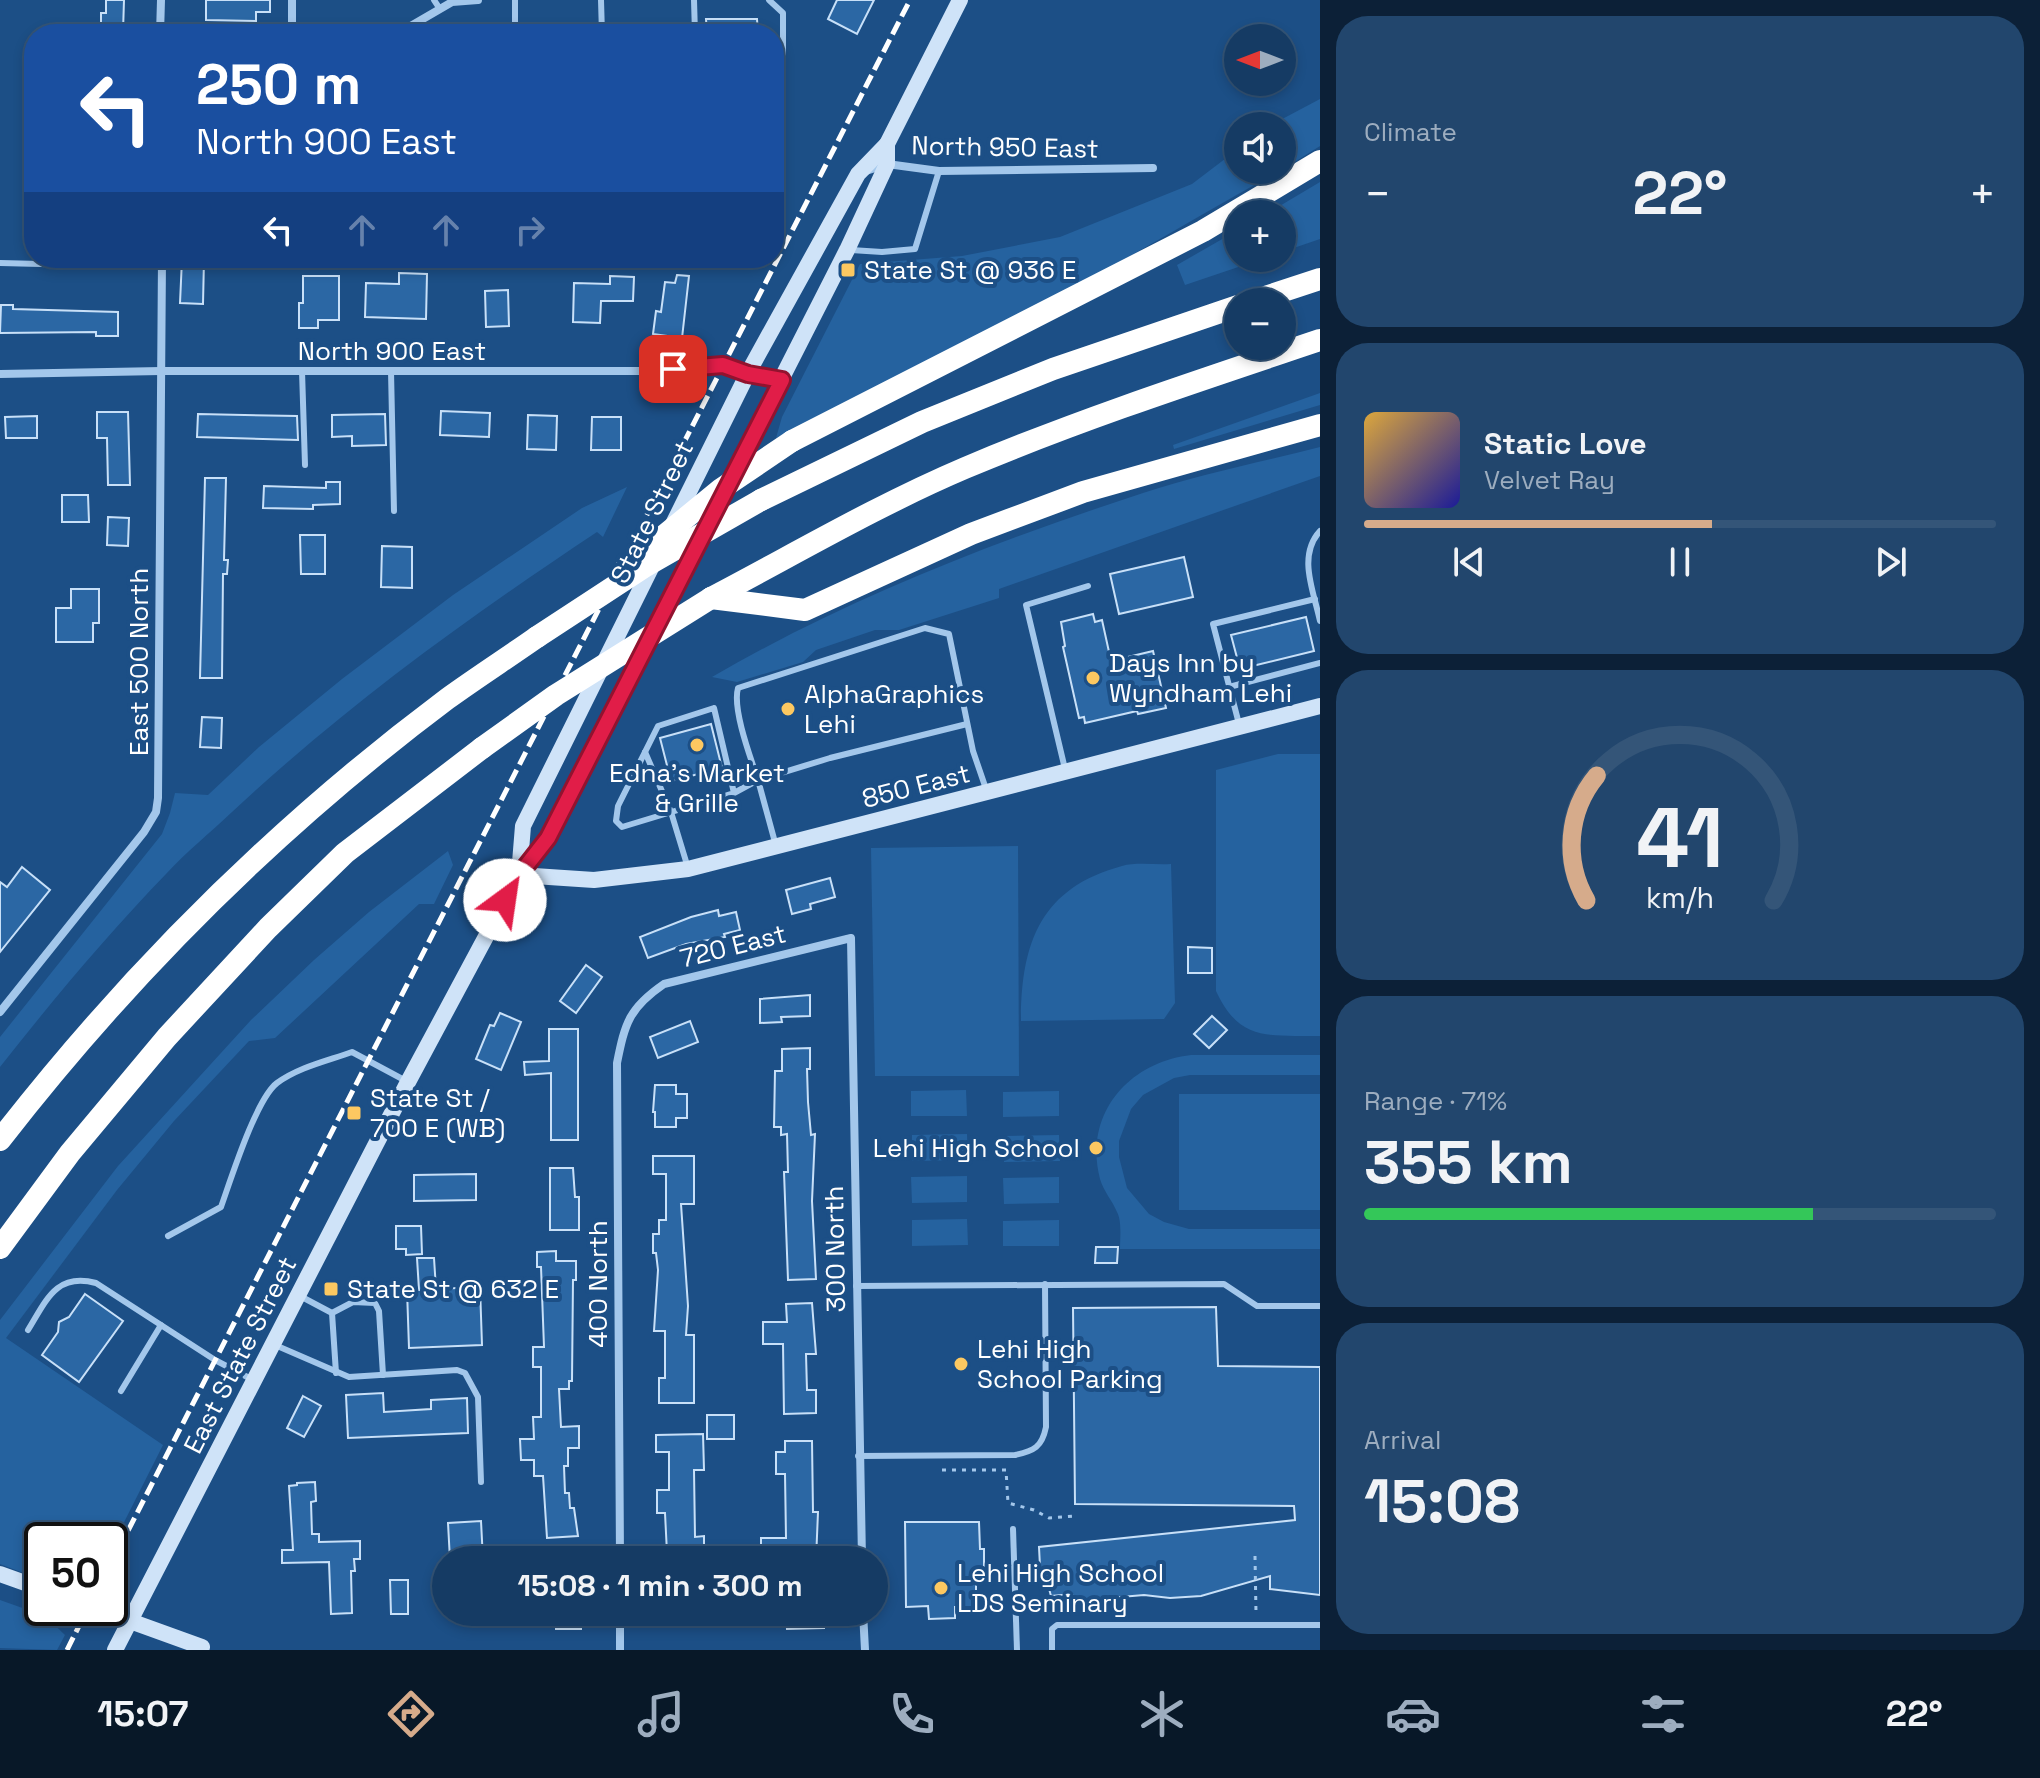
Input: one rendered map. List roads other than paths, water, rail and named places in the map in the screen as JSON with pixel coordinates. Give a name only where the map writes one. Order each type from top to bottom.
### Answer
[{"type":"highway","points":[[590,601],[687,515],[792,441],[1203,231],[1320,161]]},
{"type":"highway","points":[[1293,288],[1320,279]]},
{"type":"highway","points":[[0,1140],[110,1009],[247,868],[447,699],[590,601],[761,500],[922,422],[1106,350],[1224,311]]},
{"type":"highway","points":[[0,1248],[70,1153],[138,1072],[268,928],[345,853],[556,695],[711,598],[911,492],[1072,425],[1320,340]]},
{"type":"highway","points":[[711,598],[805,610],[971,534],[1083,492],[1320,425]]},
{"type":"main road","name":"State Street","points":[[519,875],[523,826],[748,374],[858,174],[887,144],[960,0]]},
{"type":"main road","name":"State Street","points":[[408,1082],[519,875],[548,838],[782,380],[887,164],[887,144]]},
{"type":"main road","name":"850 East","points":[[519,875],[594,880],[688,869],[1320,706]]},
{"type":"main road","name":"East State Street","points":[[115,1650],[408,1082]]},
{"type":"main road","points":[[0,1574],[24,1582]]},
{"type":"main road","points":[[128,1620],[206,1648]]},
{"type":"street","points":[[160,24],[161,0]]},
{"type":"street","points":[[292,0],[292,24]]},
{"type":"street","points":[[414,24],[452,2],[478,0]]},
{"type":"street","name":"North 950 East","points":[[858,174],[887,164],[939,171],[1153,168]]},
{"type":"street","name":"East 500 North","points":[[0,1012],[144,832],[156,812],[159,783],[162,268]]},
{"type":"street","name":"North 900 East","points":[[0,374],[643,371],[723,365],[748,374],[782,380]]},
{"type":"street","name":"720 East","points":[[633,1011],[640,1000],[664,984],[851,938]]},
{"type":"street","name":"300 North","points":[[851,938],[861,1546]]},
{"type":"street","name":"400 North","points":[[620,1546],[617,1063],[633,1011]]},
{"type":"street","points":[[620,1626],[620,1650]]},
{"type":"street","points":[[864,1626],[865,1650]]},
{"type":"lane","points":[[434,0],[440,9]]},
{"type":"lane","points":[[515,0],[515,24]]},
{"type":"lane","points":[[601,0],[602,24]]},
{"type":"lane","points":[[694,0],[695,24]]},
{"type":"lane","points":[[769,0],[783,13],[783,24]]},
{"type":"lane","points":[[847,250],[882,252],[915,249],[939,171]]},
{"type":"lane","points":[[0,263],[24,263]]},
{"type":"lane","points":[[302,371],[305,465]]},
{"type":"lane","points":[[391,371],[394,511]]},
{"type":"lane","points":[[1320,531],[1311,542],[1307,560],[1320,621]]},
{"type":"lane","points":[[1066,772],[1026,605],[1088,586]]},
{"type":"lane","points":[[1239,727],[1213,624],[1315,599]]},
{"type":"lane","points":[[776,847],[740,714],[736,694],[738,688],[904,633],[925,628],[949,634],[967,724],[987,792]]},
{"type":"lane","points":[[1229,687],[1320,663]]},
{"type":"lane","points":[[734,793],[714,708],[658,726],[618,806],[616,821],[622,827],[734,793],[758,780],[830,758],[967,724]]},
{"type":"lane","points":[[645,752],[671,812],[688,869]]},
{"type":"lane","points":[[168,1236],[221,1207],[250,1127],[274,1085],[301,1069],[352,1052],[408,1082]]},
{"type":"lane","points":[[28,1330],[52,1291],[64,1283],[81,1279],[96,1283],[215,1360],[253,1380]]},
{"type":"lane","points":[[858,1456],[1015,1455],[1033,1452],[1043,1441],[1046,1427],[1045,1284]]},
{"type":"lane","points":[[856,1286],[1224,1284],[1257,1306],[1320,1306]]},
{"type":"lane","points":[[298,1295],[332,1313]]},
{"type":"lane","points":[[332,1313],[353,1302],[375,1303],[379,1311],[383,1375]]},
{"type":"lane","points":[[332,1313],[336,1373]]},
{"type":"lane","points":[[121,1391],[161,1325]]},
{"type":"lane","points":[[272,1344],[349,1377],[457,1370],[465,1373],[478,1397],[481,1482]]},
{"type":"lane","points":[[1013,1529],[1017,1650]]},
{"type":"lane","points":[[1052,1650],[1052,1629],[1057,1625],[1320,1625]]},
{"type":"railway","points":[[784,247],[910,0]]},
{"type":"railway","points":[[128,1531],[773,268]]},
{"type":"railway","points":[[67,1650],[79,1626]]},
{"type":"place","name":"State St @ 936 E","points":[[848,270]]},
{"type":"place","name":"Days Inn by Wyndham Lehi","points":[[1093,678]]},
{"type":"place","name":"AlphaGraphics Lehi","points":[[788,709]]},
{"type":"place","name":"Edna's Market & Grille","points":[[697,745]]},
{"type":"place","name":"State St / 700 E (WB)","points":[[354,1113]]},
{"type":"place","name":"Lehi High School","points":[[1096,1148]]},
{"type":"place","name":"State St @ 632 E","points":[[331,1289]]},
{"type":"place","name":"Lehi High School Parking","points":[[961,1364]]},
{"type":"place","name":"Lehi High School LDS Seminary","points":[[941,1588]]}]
